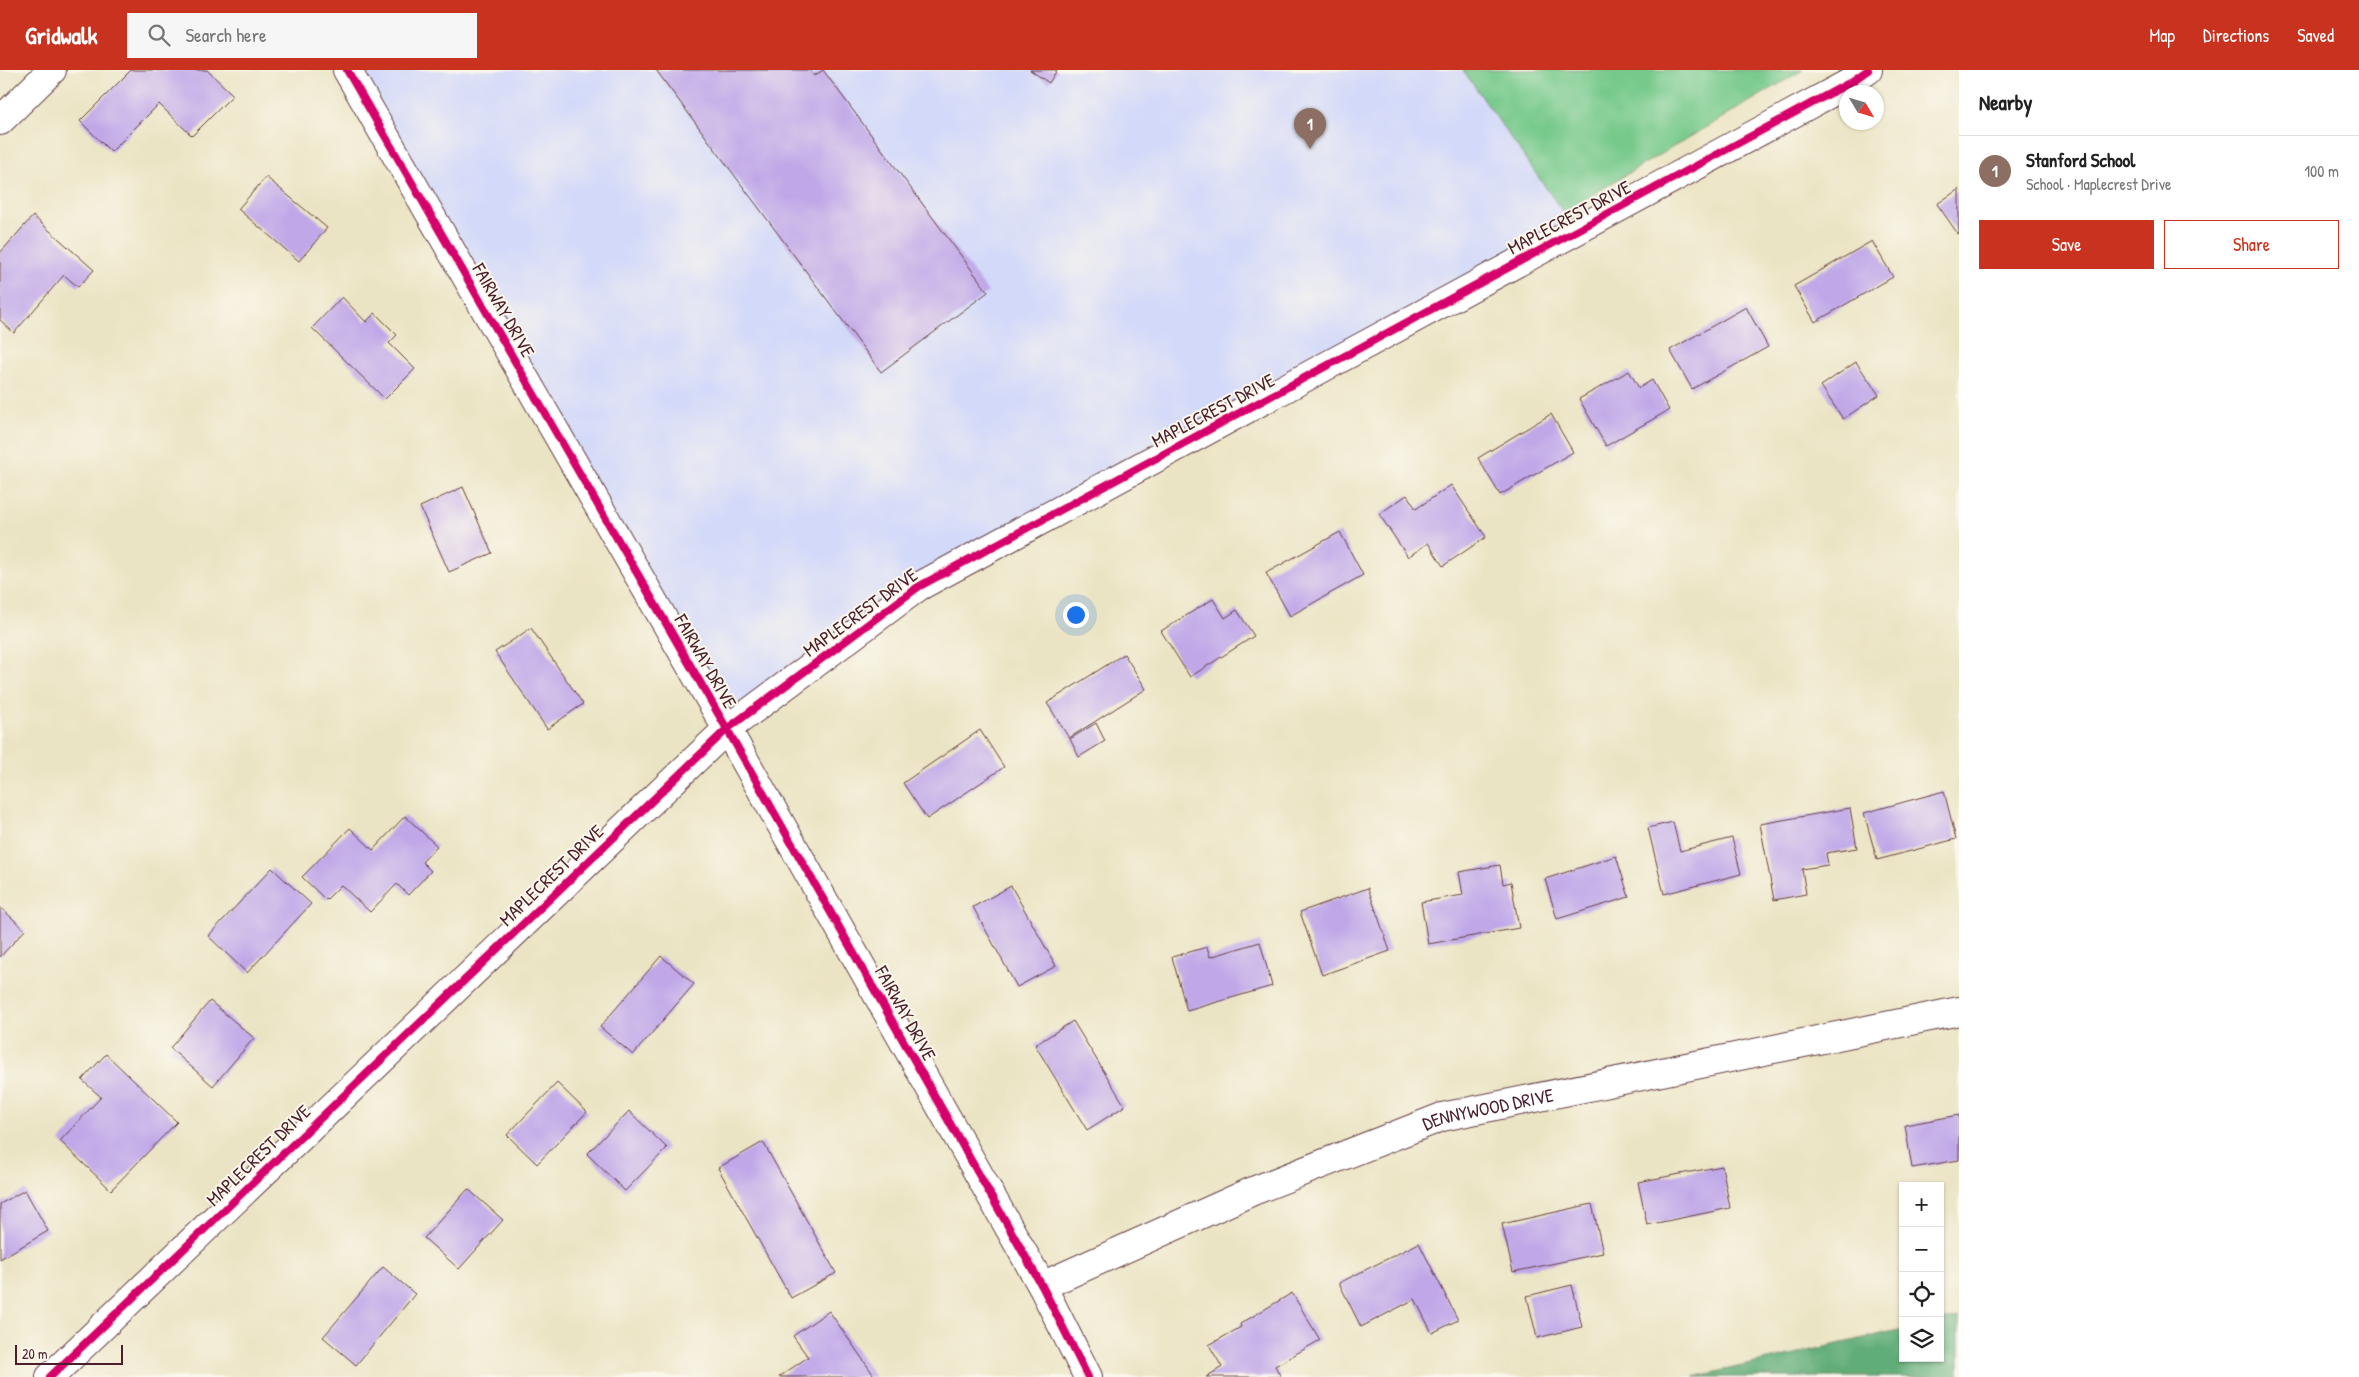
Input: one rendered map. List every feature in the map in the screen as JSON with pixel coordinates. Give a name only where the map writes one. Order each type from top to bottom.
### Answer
[{"type":"street","points":[[0,121],[52,70]]},
{"type":"street","name":"FAIRWAY DRIVE","points":[[347,70],[727,729],[1042,1286],[1088,1377]]},
{"type":"street","name":"MAPLECREST DRIVE","points":[[50,1377],[727,729],[918,587],[1851,82],[1868,70]]},
{"type":"street","name":"DENNYWOOD DRIVE","points":[[1042,1286],[1253,1192],[1442,1117],[1959,1011]]},
{"type":"shaded area","points":[[347,70],[1463,70],[1576,231],[918,587],[727,729]]},
{"type":"green space","points":[[1463,70],[1803,70],[1563,212]]},
{"type":"green space","points":[[1959,1317],[1959,1377],[1694,1377],[1899,1330],[1899,1362],[1944,1362],[1944,1320]]},
{"type":"building","points":[[131,70],[207,70],[233,95],[192,136],[159,104],[111,152],[80,121]]},
{"type":"building","points":[[656,70],[810,70],[814,76],[823,70],[988,292],[881,372]]},
{"type":"building","points":[[1030,70],[1057,70],[1049,83]]},
{"type":"building","points":[[266,177],[327,228],[299,261],[238,209]]},
{"type":"building","points":[[1959,189],[1959,233],[1958,234],[1937,204]]},
{"type":"building","points":[[33,216],[94,270],[78,287],[64,275],[14,333],[0,320],[0,253]]},
{"type":"building","points":[[1872,241],[1893,277],[1815,322],[1794,286]]},
{"type":"building","points":[[342,297],[366,322],[375,313],[397,335],[389,343],[415,369],[385,399],[312,328]]},
{"type":"building","points":[[1746,307],[1768,347],[1692,389],[1670,350]]},
{"type":"building","points":[[1856,362],[1879,395],[1843,419],[1821,386]]},
{"type":"building","points":[[1629,371],[1639,388],[1652,380],[1669,410],[1606,446],[1579,399]]},
{"type":"building","points":[[1551,414],[1573,452],[1500,495],[1478,458]]},
{"type":"building","points":[[1451,485],[1486,537],[1443,566],[1428,543],[1408,557],[1379,514],[1407,495],[1416,509]]},
{"type":"building","points":[[463,487],[492,553],[449,572],[420,507]]},
{"type":"building","points":[[1340,532],[1363,575],[1290,616],[1266,573]]},
{"type":"building","points":[[1213,599],[1225,618],[1237,610],[1254,636],[1190,677],[1161,631]]},
{"type":"building","points":[[531,628],[583,704],[547,729],[495,652]]},
{"type":"building","points":[[1124,654],[1146,689],[1069,738],[1047,703]]},
{"type":"building","points":[[1096,723],[1105,741],[1079,757],[1070,739]]},
{"type":"building","points":[[980,730],[1004,767],[927,819],[903,783]]},
{"type":"building","points":[[1944,791],[1956,839],[1877,860],[1864,813]]},
{"type":"building","points":[[1850,808],[1857,848],[1826,853],[1828,865],[1802,869],[1806,894],[1774,900],[1760,824]]},
{"type":"building","points":[[405,816],[437,846],[422,862],[431,871],[408,895],[397,884],[370,912],[341,885],[326,900],[302,877],[350,828],[373,850]]},
{"type":"building","points":[[1673,822],[1680,851],[1732,838],[1741,874],[1664,894],[1648,828]]},
{"type":"building","points":[[1616,856],[1629,897],[1557,919],[1545,879]]},
{"type":"building","points":[[1500,865],[1503,884],[1511,882],[1519,928],[1428,944],[1421,902],[1463,895],[1459,872]]},
{"type":"building","points":[[272,868],[311,904],[247,973],[208,936]]},
{"type":"building","points":[[1011,886],[1056,966],[1017,987],[973,907]]},
{"type":"building","points":[[1368,888],[1390,951],[1322,975],[1300,912]]},
{"type":"building","points":[[0,907],[25,930],[0,957]]},
{"type":"building","points":[[1260,942],[1272,986],[1187,1011],[1172,957],[1207,947],[1210,957]]},
{"type":"building","points":[[661,956],[694,984],[633,1055],[600,1027]]},
{"type":"building","points":[[210,1001],[254,1038],[213,1086],[170,1048]]},
{"type":"building","points":[[1073,1021],[1125,1106],[1087,1130],[1035,1045]]},
{"type":"building","points":[[106,1054],[177,1122],[111,1190],[60,1141],[101,1097],[82,1080]]},
{"type":"building","points":[[557,1083],[587,1112],[537,1164],[507,1135]]},
{"type":"building","points":[[629,1111],[667,1148],[625,1191],[587,1154]]},
{"type":"building","points":[[1959,1115],[1959,1160],[1912,1168],[1905,1125]]},
{"type":"building","points":[[763,1142],[836,1273],[791,1298],[718,1168]]},
{"type":"building","points":[[1722,1166],[1730,1208],[1647,1225],[1638,1182]]},
{"type":"building","points":[[468,1189],[503,1220],[459,1269],[424,1238]]},
{"type":"building","points":[[25,1190],[48,1231],[0,1259],[0,1204]]},
{"type":"building","points":[[1592,1204],[1603,1253],[1513,1272],[1502,1224]]},
{"type":"building","points":[[1419,1243],[1458,1320],[1432,1333],[1415,1299],[1361,1327],[1339,1283]]},
{"type":"building","points":[[383,1267],[415,1294],[356,1365],[323,1337]]},
{"type":"building","points":[[1572,1285],[1582,1327],[1537,1338],[1527,1296]]},
{"type":"building","points":[[1292,1293],[1320,1340],[1275,1366],[1281,1377],[1206,1377],[1222,1367],[1209,1345],[1241,1327],[1240,1324]]},
{"type":"building","points":[[829,1311],[875,1377],[779,1377],[808,1357],[793,1336]]},
{"type":"cycle path","points":[[347,70],[727,729],[1042,1286],[1088,1377]]},
{"type":"cycle path","points":[[50,1377],[727,729],[918,587],[1851,82],[1868,70]]},
{"type":"place","name":"Stanford School","points":[[1310,149]]}]
